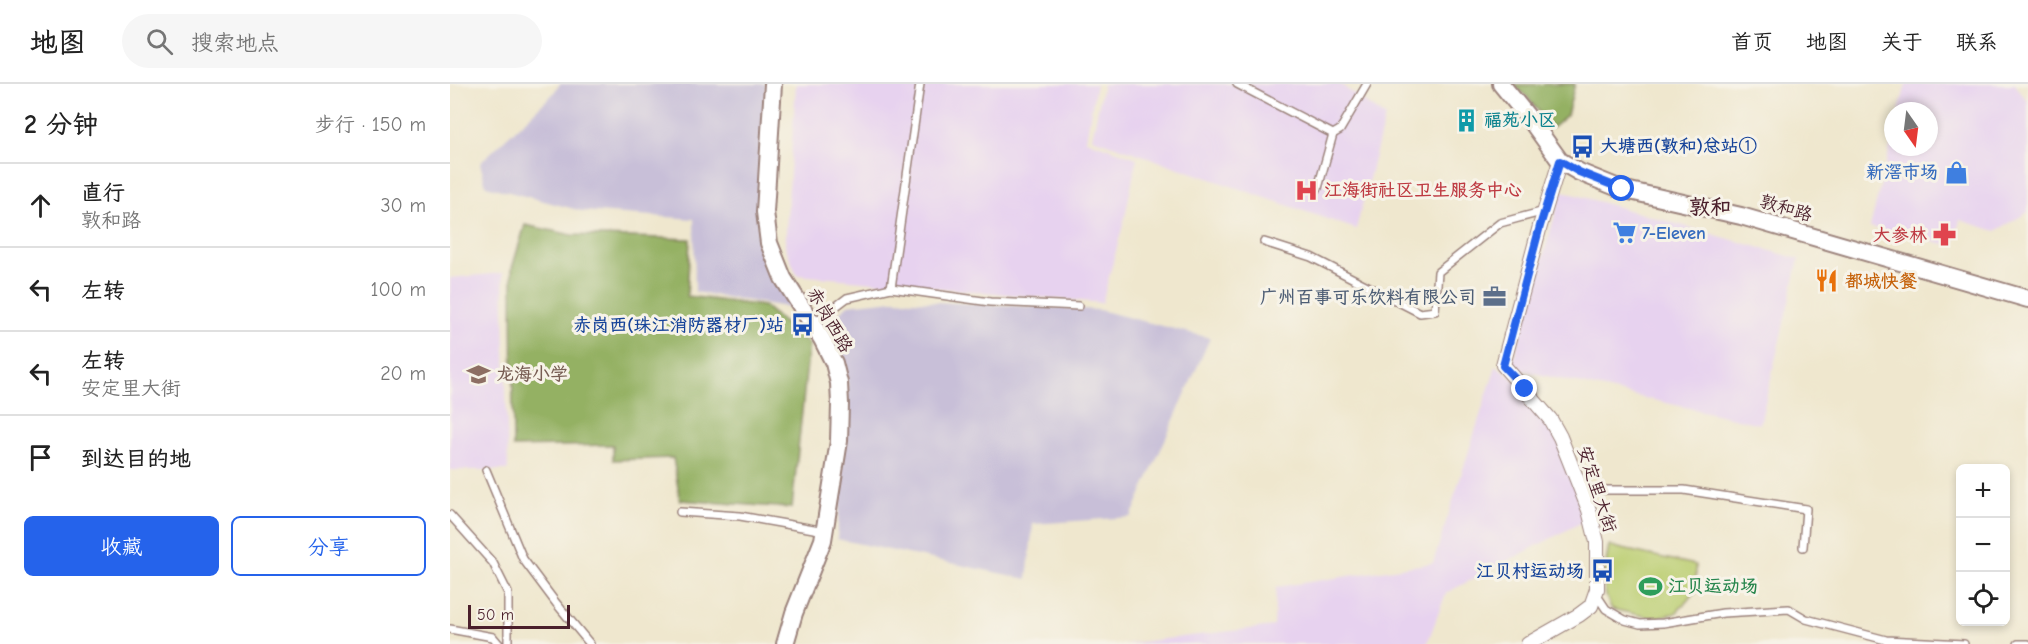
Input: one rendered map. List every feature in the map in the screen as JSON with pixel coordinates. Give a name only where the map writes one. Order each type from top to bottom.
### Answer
[{"type":"street","name":"赤岗西路","points":[[773,84],[765,212],[769,243],[783,278],[813,324],[834,363],[839,393],[839,441],[825,531],[785,644]]},
{"type":"street","name":"敦和路","points":[[1504,85],[1560,161],[1579,172],[1622,189],[1741,216],[2028,298]]},
{"type":"street","points":[[1545,211],[1560,161]]},
{"type":"street","name":"安定里大街","points":[[1545,211],[1503,366],[1550,419],[1560,437],[1589,510],[1597,542],[1596,594]]},
{"type":"street","points":[[1528,644],[1587,610],[1592,606],[1596,594]]},
{"type":"lane","points":[[891,288],[920,84]]},
{"type":"lane","points":[[1237,84],[1333,134]]},
{"type":"lane","points":[[1318,188],[1333,134],[1340,130],[1367,84]]},
{"type":"lane","points":[[1264,242],[1311,257],[1420,313],[1435,311],[1438,272],[1500,223],[1545,211]]},
{"type":"lane","points":[[813,324],[847,298],[891,288],[990,302],[1079,306]]},
{"type":"lane","points":[[486,470],[523,559],[590,644]]},
{"type":"lane","points":[[1581,490],[1683,490],[1806,509],[1803,547]]},
{"type":"lane","points":[[680,512],[740,516],[825,531]]},
{"type":"lane","points":[[450,515],[494,563],[508,593],[507,644]]},
{"type":"lane","points":[[1596,594],[1606,609],[1625,620],[1640,624],[1663,623],[1723,613],[1789,609],[1806,619],[1886,640],[1964,644]]},
{"type":"lane","points":[[450,629],[493,637],[499,644]]},
{"type":"lane","points":[[2018,644],[2028,644]]},
{"type":"shaded area","points":[[560,84],[766,84],[759,225],[767,262],[792,308],[695,292],[694,219],[582,211],[486,186],[480,163],[552,95]]},
{"type":"shaded area","points":[[796,84],[1096,84],[1086,140],[1137,158],[1124,221],[1102,303],[797,275],[785,246]]},
{"type":"shaded area","name":"江海街社区卫生服务中心","points":[[1103,84],[1340,84],[1385,117],[1356,229],[1092,138]]},
{"type":"shaded area","name":"新滘市场","points":[[1906,84],[2015,84],[2028,102],[2028,212],[1996,231],[1960,220],[1954,246],[1870,227],[1888,156],[1938,156],[1938,102],[1901,102]]},
{"type":"shaded area","points":[[1562,191],[1799,259],[1760,424],[1511,368]]},
{"type":"shaded area","name":"龙海小学","points":[[503,273],[508,470],[450,470],[450,278]]},
{"type":"shaded area","points":[[894,300],[1099,310],[1210,338],[1131,517],[1033,524],[1027,579],[837,539],[848,384],[830,322],[848,305]]},
{"type":"shaded area","points":[[1496,366],[1512,378],[1556,434],[1590,518],[1446,593],[1427,644],[1123,644],[1274,626],[1276,587],[1433,563]]},
{"type":"green space","points":[[1575,84],[1567,115],[1552,128],[1527,97],[1513,85]]},
{"type":"green space","points":[[525,225],[572,235],[690,239],[687,296],[764,306],[809,344],[792,508],[680,500],[673,458],[613,460],[613,445],[513,447],[512,268]]},
{"type":"green space","name":"江贝运动场","points":[[1609,546],[1696,565],[1696,591],[1676,613],[1653,618],[1612,609],[1604,586]]},
{"type":"place","name":"福苑小区","points":[[1466,120]]},
{"type":"place","name":"大塘西(敦和)总站①","points":[[1582,146]]},
{"type":"place","name":"新滘市场","points":[[1956,172]]},
{"type":"place","name":"江海街社区卫生服务中心","points":[[1306,190]]},
{"type":"place","name":"7-Eleven","points":[[1624,233]]},
{"type":"place","name":"大参林","points":[[1945,235]]},
{"type":"place","name":"都城快餐","points":[[1827,281]]},
{"type":"place","name":"广州百事可乐饮料有限公司","points":[[1494,297]]},
{"type":"place","name":"赤岗西(珠江消防器材厂)站","points":[[802,325]]},
{"type":"place","name":"龙海小学","points":[[478,374]]},
{"type":"place","name":"江贝村运动场","points":[[1602,571]]},
{"type":"place","name":"江贝运动场","points":[[1650,586]]},
{"type":"district","name":"敦和","points":[[1710,207]]},
{"type":"route","points":[[1525,389],[1503,366],[1540,226],[1560,161],[1579,172],[1622,189]]}]
